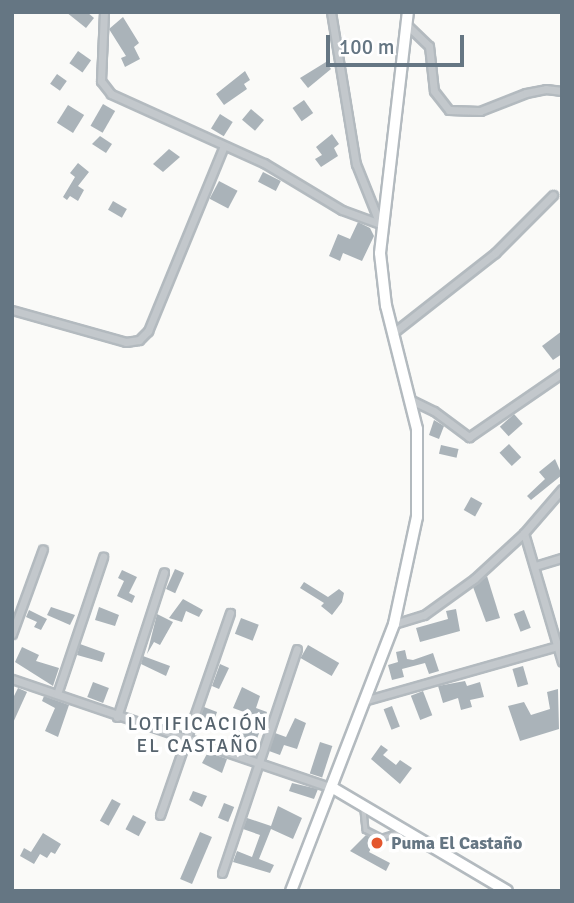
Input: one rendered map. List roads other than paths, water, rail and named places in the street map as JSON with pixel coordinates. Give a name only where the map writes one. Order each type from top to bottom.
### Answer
[{"type":"street","points":[[104,12],[100,72],[104,89],[288,176],[342,210],[380,224]]},
{"type":"street","points":[[331,12],[356,164],[380,224]]},
{"type":"street","points":[[291,891],[333,789],[394,624],[421,483],[411,400],[381,280],[380,224],[408,12]]},
{"type":"street","points":[[407,25],[429,47],[434,91],[449,110],[464,113],[546,89],[562,92]]},
{"type":"street","points":[[12,310],[126,342],[139,340],[148,331],[224,146]]},
{"type":"street","points":[[393,333],[495,253],[553,195]]},
{"type":"street","points":[[411,400],[435,411],[469,438],[562,373]]},
{"type":"street","points":[[394,624],[424,615],[474,579],[524,533],[562,489]]},
{"type":"street","points":[[524,533],[562,662]]},
{"type":"street","points":[[12,635],[43,549]]},
{"type":"street","points":[[57,694],[103,558]]},
{"type":"street","points":[[535,566],[562,558]]},
{"type":"street","points":[[117,717],[164,572]]},
{"type":"street","points":[[160,816],[230,613]]},
{"type":"street","points":[[367,700],[559,646]]},
{"type":"street","points":[[222,873],[297,649]]},
{"type":"street","points":[[12,679],[117,717],[258,761],[333,789],[507,891]]},
{"type":"lane","points":[[363,805],[366,830],[382,838],[407,830]]},
{"type":"place","name":"Puma El Castaño","points":[[377,843]]},
{"type":"district","name":"LOTIFICACIÓN EL CASTAÑO","points":[[198,736]]}]
